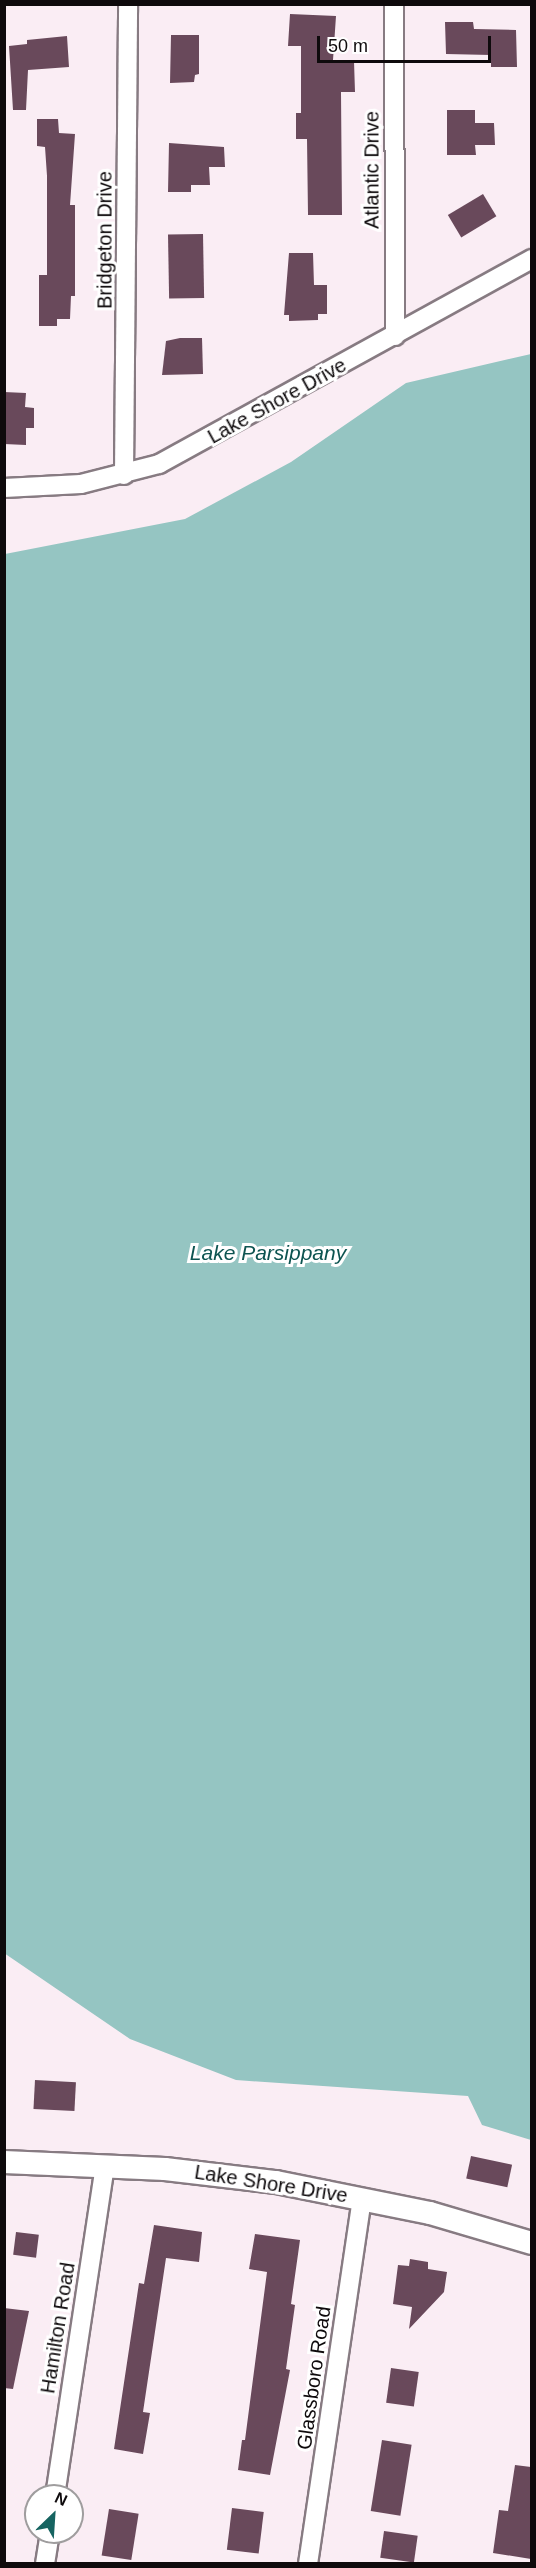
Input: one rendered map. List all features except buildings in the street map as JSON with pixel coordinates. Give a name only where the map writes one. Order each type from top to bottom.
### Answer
[{"type":"street","name":"Bridgeton Drive","points":[[124,476],[128,4]]},
{"type":"street","name":"Atlantic Drive","points":[[394,4],[395,336]]},
{"type":"street","name":"Lake Shore Drive","points":[[4,488],[81,484],[124,476],[191,448],[531,259]]},
{"type":"street","name":"Lake Shore Drive","points":[[4,2162],[105,2166],[276,2182],[362,2198],[531,2243]]},
{"type":"street","name":"Hamilton Road","points":[[57,2484],[105,2166]]},
{"type":"street","name":"Glassboro Road","points":[[308,2564],[362,2198]]},
{"type":"street","points":[[45,2564],[48,2544]]},
{"type":"water","name":"Lake Parsippany","points":[[532,354],[531,2140],[482,2125],[468,2096],[236,2080],[130,2039],[4,1953],[5,554],[185,519],[291,462],[406,383]]}]
